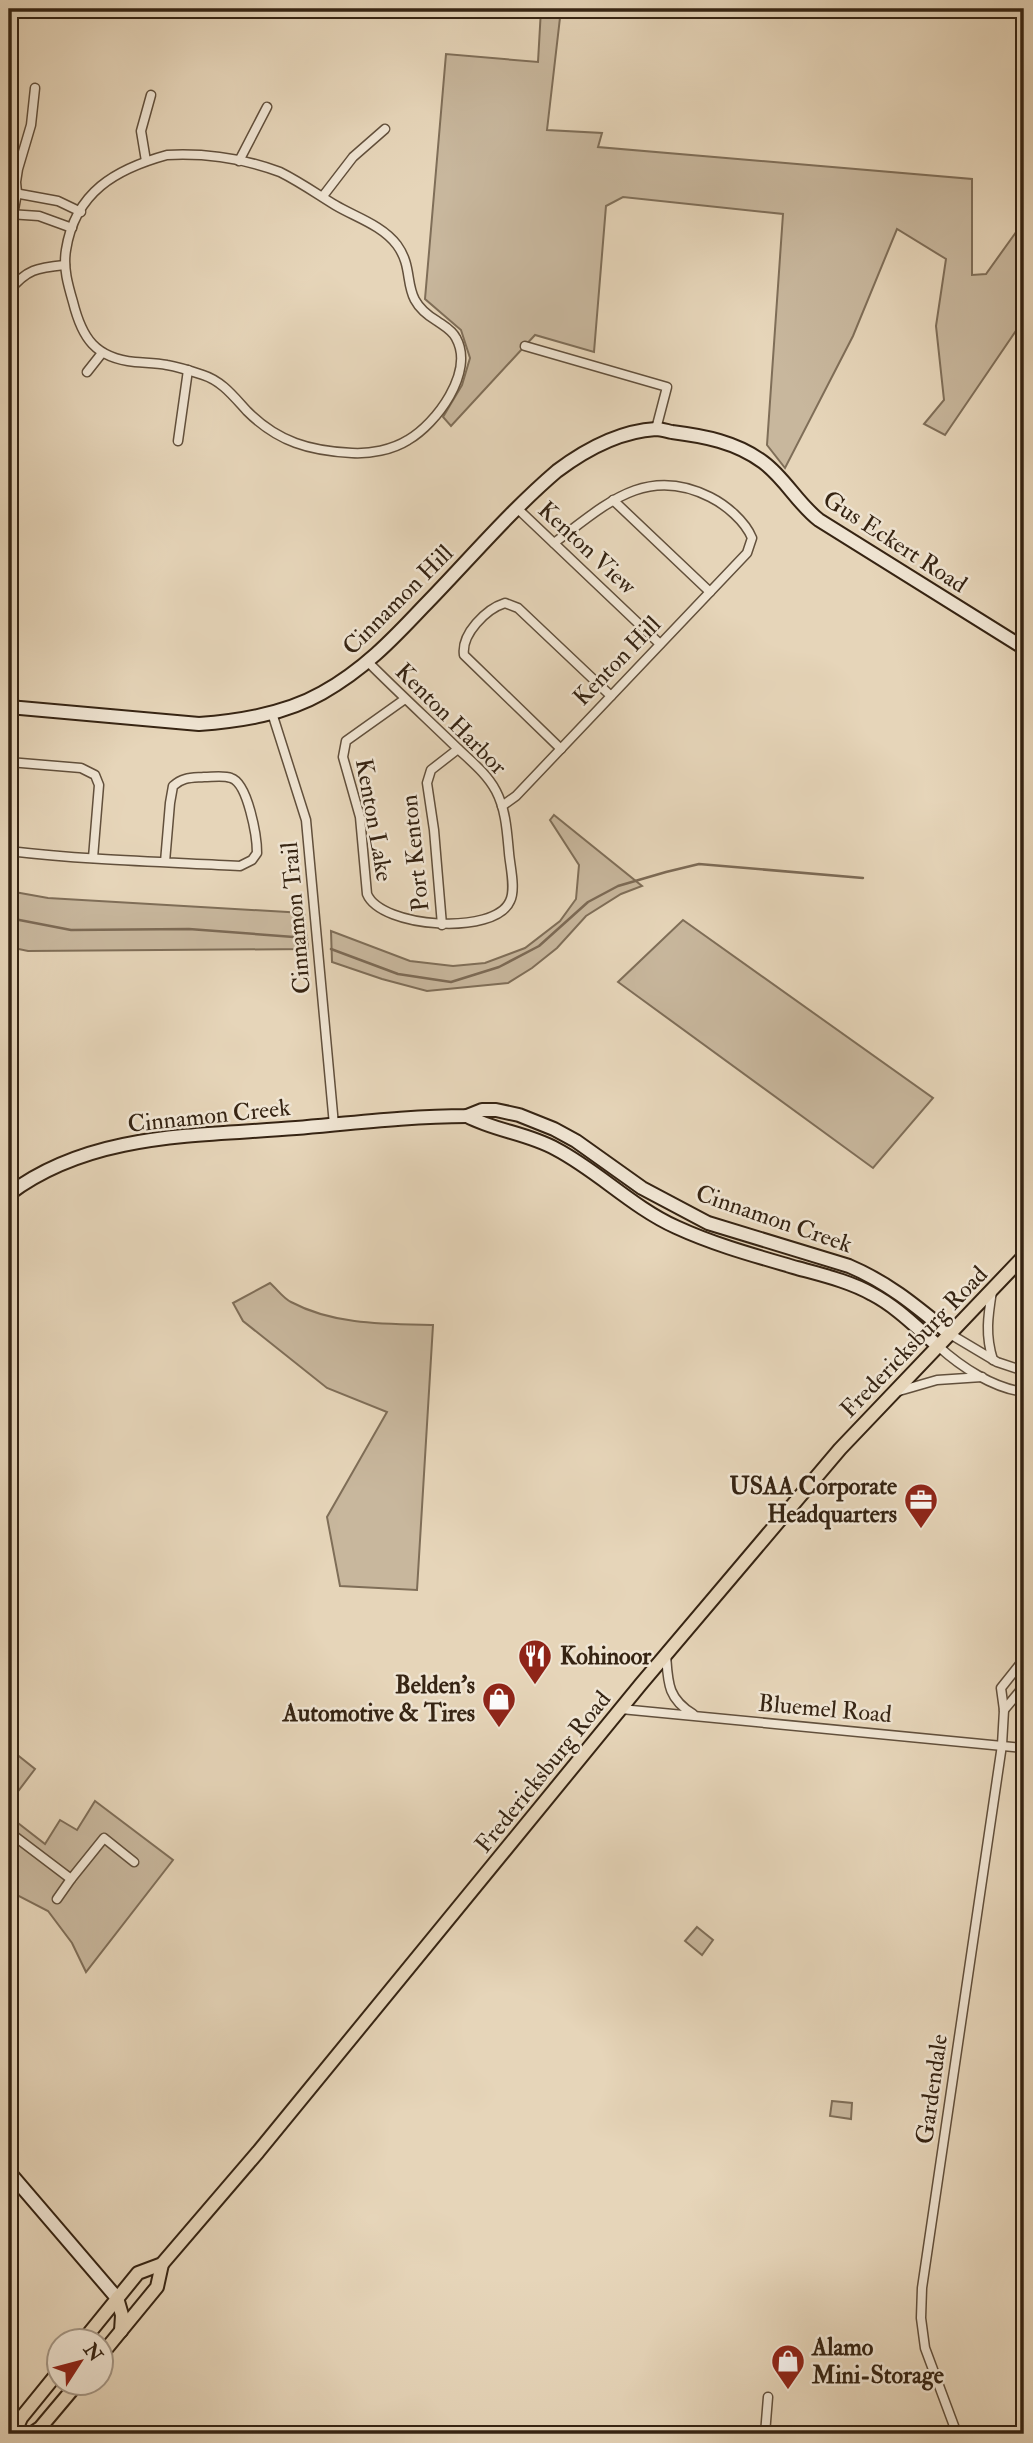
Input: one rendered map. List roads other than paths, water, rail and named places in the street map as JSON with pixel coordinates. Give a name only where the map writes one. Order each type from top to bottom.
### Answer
[{"type":"main road","name":"Fredericksburg Road","points":[[93,2328],[138,2273],[162,2263],[267,2142],[666,1654],[833,1458],[1024,1256]]},
{"type":"main road","name":"Fredericksburg Road","points":[[116,2337],[158,2287],[162,2263]]},
{"type":"main road","points":[[117,2298],[122,2315],[121,2331]]},
{"type":"main road","points":[[14,2434],[21,2418],[46,2387]]},
{"type":"main road","points":[[38,2432],[66,2398]]},
{"type":"street","points":[[36,88],[31,125],[13,192],[11,214],[39,216],[72,228]]},
{"type":"street","points":[[146,161],[142,131],[151,95]]},
{"type":"street","points":[[239,161],[267,107]]},
{"type":"street","points":[[323,196],[353,158],[385,130]]},
{"type":"street","points":[[179,155],[212,156],[239,161],[280,172],[370,223],[396,243],[404,258],[409,289],[414,300],[423,312],[447,327],[457,339],[460,347],[459,372],[439,414],[411,438],[383,450],[356,454],[302,447],[273,433],[220,383],[166,364],[131,362],[103,353],[79,327],[65,265],[72,228],[99,187],[135,164],[146,161],[179,155]]},
{"type":"street","points":[[13,192],[58,201],[81,212]]},
{"type":"street","points":[[9,292],[28,272],[65,265]]},
{"type":"street","points":[[525,346],[667,387],[656,429]]},
{"type":"street","points":[[87,372],[103,353]]},
{"type":"street","points":[[178,441],[188,370]]},
{"type":"street","name":"Cinnamon Hill","points":[[9,707],[199,724],[272,713],[320,695],[369,663],[545,481],[575,457],[608,441],[656,429]]},
{"type":"street","name":"Gus Eckert Road","points":[[656,429],[719,440],[752,454],[777,474],[798,501],[819,520],[1024,648]]},
{"type":"street","name":"Kenton Hill","points":[[502,806],[516,796],[561,749],[747,553],[751,545],[752,538],[741,521],[703,493],[682,487],[650,485],[631,490],[613,500]]},
{"type":"street","points":[[554,543],[613,500],[710,592]]},
{"type":"street","name":"Kenton View","points":[[518,509],[660,644]]},
{"type":"street","points":[[561,749],[467,660],[464,655],[464,642],[480,621],[498,605],[512,604],[611,696]]},
{"type":"street","name":"Kenton Harbor","points":[[369,663],[487,778],[496,790],[502,806],[508,835],[512,896],[510,902],[495,915],[480,920],[442,925]]},
{"type":"street","name":"Kenton Lake","points":[[405,699],[346,741],[343,757],[360,817],[367,894],[370,901],[375,906],[407,919],[442,925]]},
{"type":"street","name":"Cinnamon Trail","points":[[272,713],[306,820],[334,1125]]},
{"type":"street","name":"Port Kenton","points":[[442,925],[427,783],[431,770],[457,749]]},
{"type":"street","points":[[9,762],[81,768],[95,775],[99,785],[93,858]]},
{"type":"street","points":[[9,850],[93,858],[165,862],[240,866],[252,860],[257,853],[257,842],[241,786],[232,778],[207,777],[184,778],[173,786],[165,862]]},
{"type":"street","name":"Cinnamon Creek","points":[[9,1194],[45,1170],[107,1147],[168,1139],[467,1116],[482,1110],[496,1110],[519,1115],[554,1129],[642,1188],[708,1223],[831,1260],[870,1275],[898,1291],[950,1334]]},
{"type":"street","points":[[514,1132],[519,1115]]},
{"type":"street","name":"Cinnamon Creek","points":[[467,1116],[484,1125],[533,1138],[572,1158],[633,1203],[673,1226],[740,1252],[871,1293],[891,1306],[938,1346]]},
{"type":"street","points":[[826,1277],[831,1260]]},
{"type":"street","points":[[992,1290],[986,1325],[987,1341],[993,1360]]},
{"type":"street","points":[[950,1334],[993,1360],[1024,1371]]},
{"type":"street","points":[[938,1346],[957,1363],[984,1377],[1024,1392]]},
{"type":"street","points":[[896,1392],[937,1380],[984,1377]]},
{"type":"street","points":[[666,1654],[670,1689],[676,1701],[695,1716]]},
{"type":"street","name":"Gardendale","points":[[957,2434],[925,2348],[920,2318],[922,2288],[1002,1745],[1004,1710],[1001,1688],[1024,1659]]},
{"type":"street","points":[[1004,1710],[1024,1686]]},
{"type":"street","name":"Bluemel Road","points":[[621,1709],[1024,1748]]},
{"type":"street","points":[[9,1832],[71,1879]]},
{"type":"street","points":[[57,1899],[104,1838],[134,1862]]},
{"type":"street","points":[[9,2172],[117,2298]]},
{"type":"street","points":[[765,2434],[768,2397]]},
{"type":"waterway","points":[[331,949],[398,974],[451,982],[499,967],[539,946],[588,902],[618,886],[666,872],[699,864],[863,878]]},
{"type":"waterway","points":[[9,918],[71,930],[189,929],[307,938]]},
{"type":"place","name":"USAA Corporate Headquarters","points":[[921,1530]]},
{"type":"place","name":"Kohinoor","points":[[535,1686]]},
{"type":"place","name":"Belden's Automotive & Tires","points":[[499,1729]]},
{"type":"place","name":"Alamo Mini-Storage","points":[[788,2391]]}]
